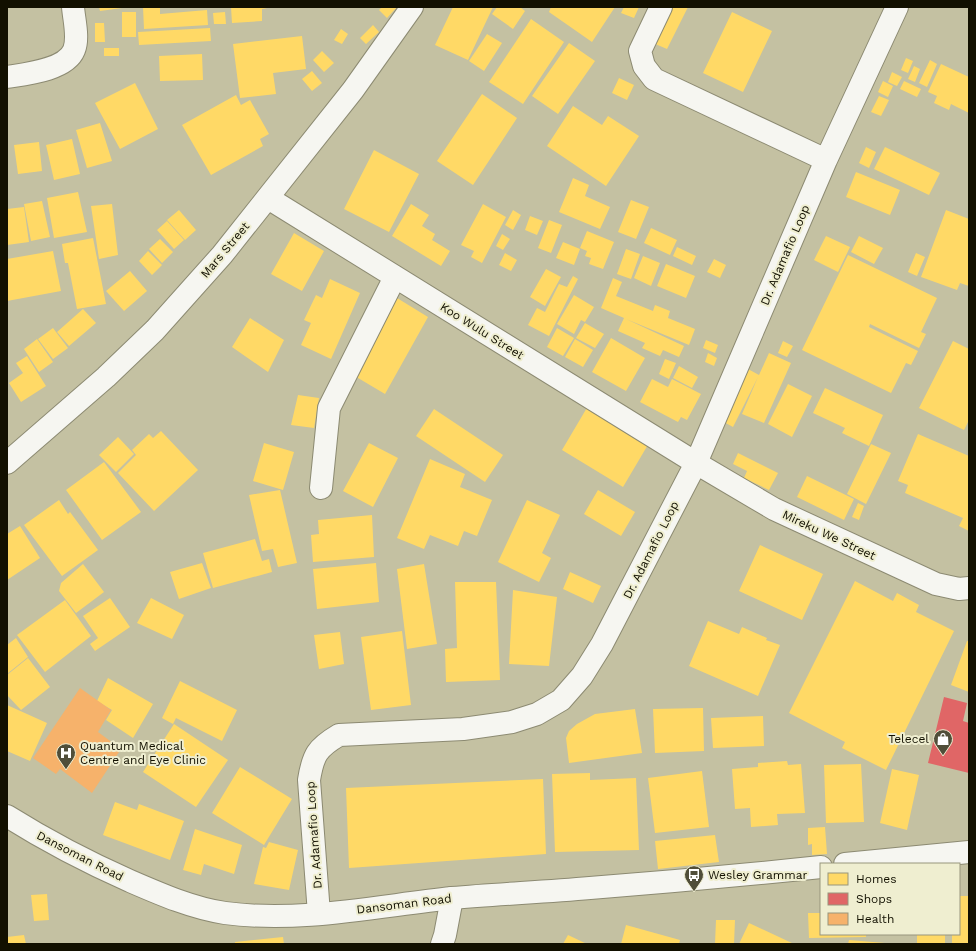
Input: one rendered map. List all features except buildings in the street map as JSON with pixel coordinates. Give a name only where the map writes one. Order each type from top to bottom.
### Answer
[{"type":"street","points":[[7,77],[45,70],[64,63],[74,51],[76,38],[73,7]]},
{"type":"street","name":"Mars Street","points":[[7,463],[106,376],[155,330],[222,255],[370,68],[412,7]]},
{"type":"street","points":[[662,7],[640,51],[644,66],[654,79],[826,160]]},
{"type":"street","name":"Dr. Adamafio Loop","points":[[319,914],[309,780],[312,760],[325,743],[339,735],[463,729],[512,722],[536,714],[561,700],[582,676],[602,644],[696,463],[826,160],[897,7]]},
{"type":"street","name":"Koo Wulu Street","points":[[268,198],[696,463]]},
{"type":"street","points":[[321,488],[328,408],[395,277]]},
{"type":"street","name":"Mireku We Street","points":[[696,463],[774,509],[828,536],[936,584],[959,589],[969,588]]},
{"type":"street","name":"Dansoman Road","points":[[7,816],[39,836],[88,862],[182,902],[225,913],[277,916],[319,914],[452,898],[734,877],[820,867]]},
{"type":"street","points":[[855,863],[969,852]]},
{"type":"street","points":[[442,944],[446,935],[452,898]]},
{"type":"place","name":"Telecel","points":[[943,756]]},
{"type":"place","name":"Quantum Medical Centre and Eye Clinic","points":[[66,770]]},
{"type":"place","name":"Wesley Grammar","points":[[694,892]]}]
